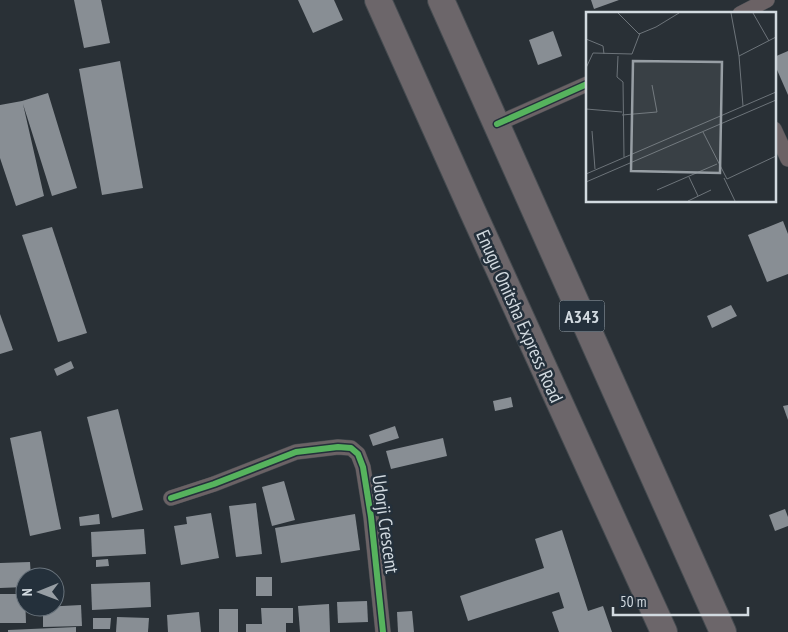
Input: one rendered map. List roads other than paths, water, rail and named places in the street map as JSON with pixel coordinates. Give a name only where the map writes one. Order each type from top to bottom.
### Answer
[{"type":"highway","name":"Enugu Onitsha Express Road","points":[[378,0],[664,632]]},
{"type":"highway","name":"A343","points":[[441,0],[722,632]]},
{"type":"street","points":[[744,12],[766,0]]},
{"type":"street","points":[[497,124],[586,84]]},
{"type":"street","points":[[776,132],[788,159]]},
{"type":"street","name":"Udorji Crescent","points":[[171,498],[214,484],[296,452],[338,447],[351,448],[358,454],[363,467],[371,517],[383,632]]}]
